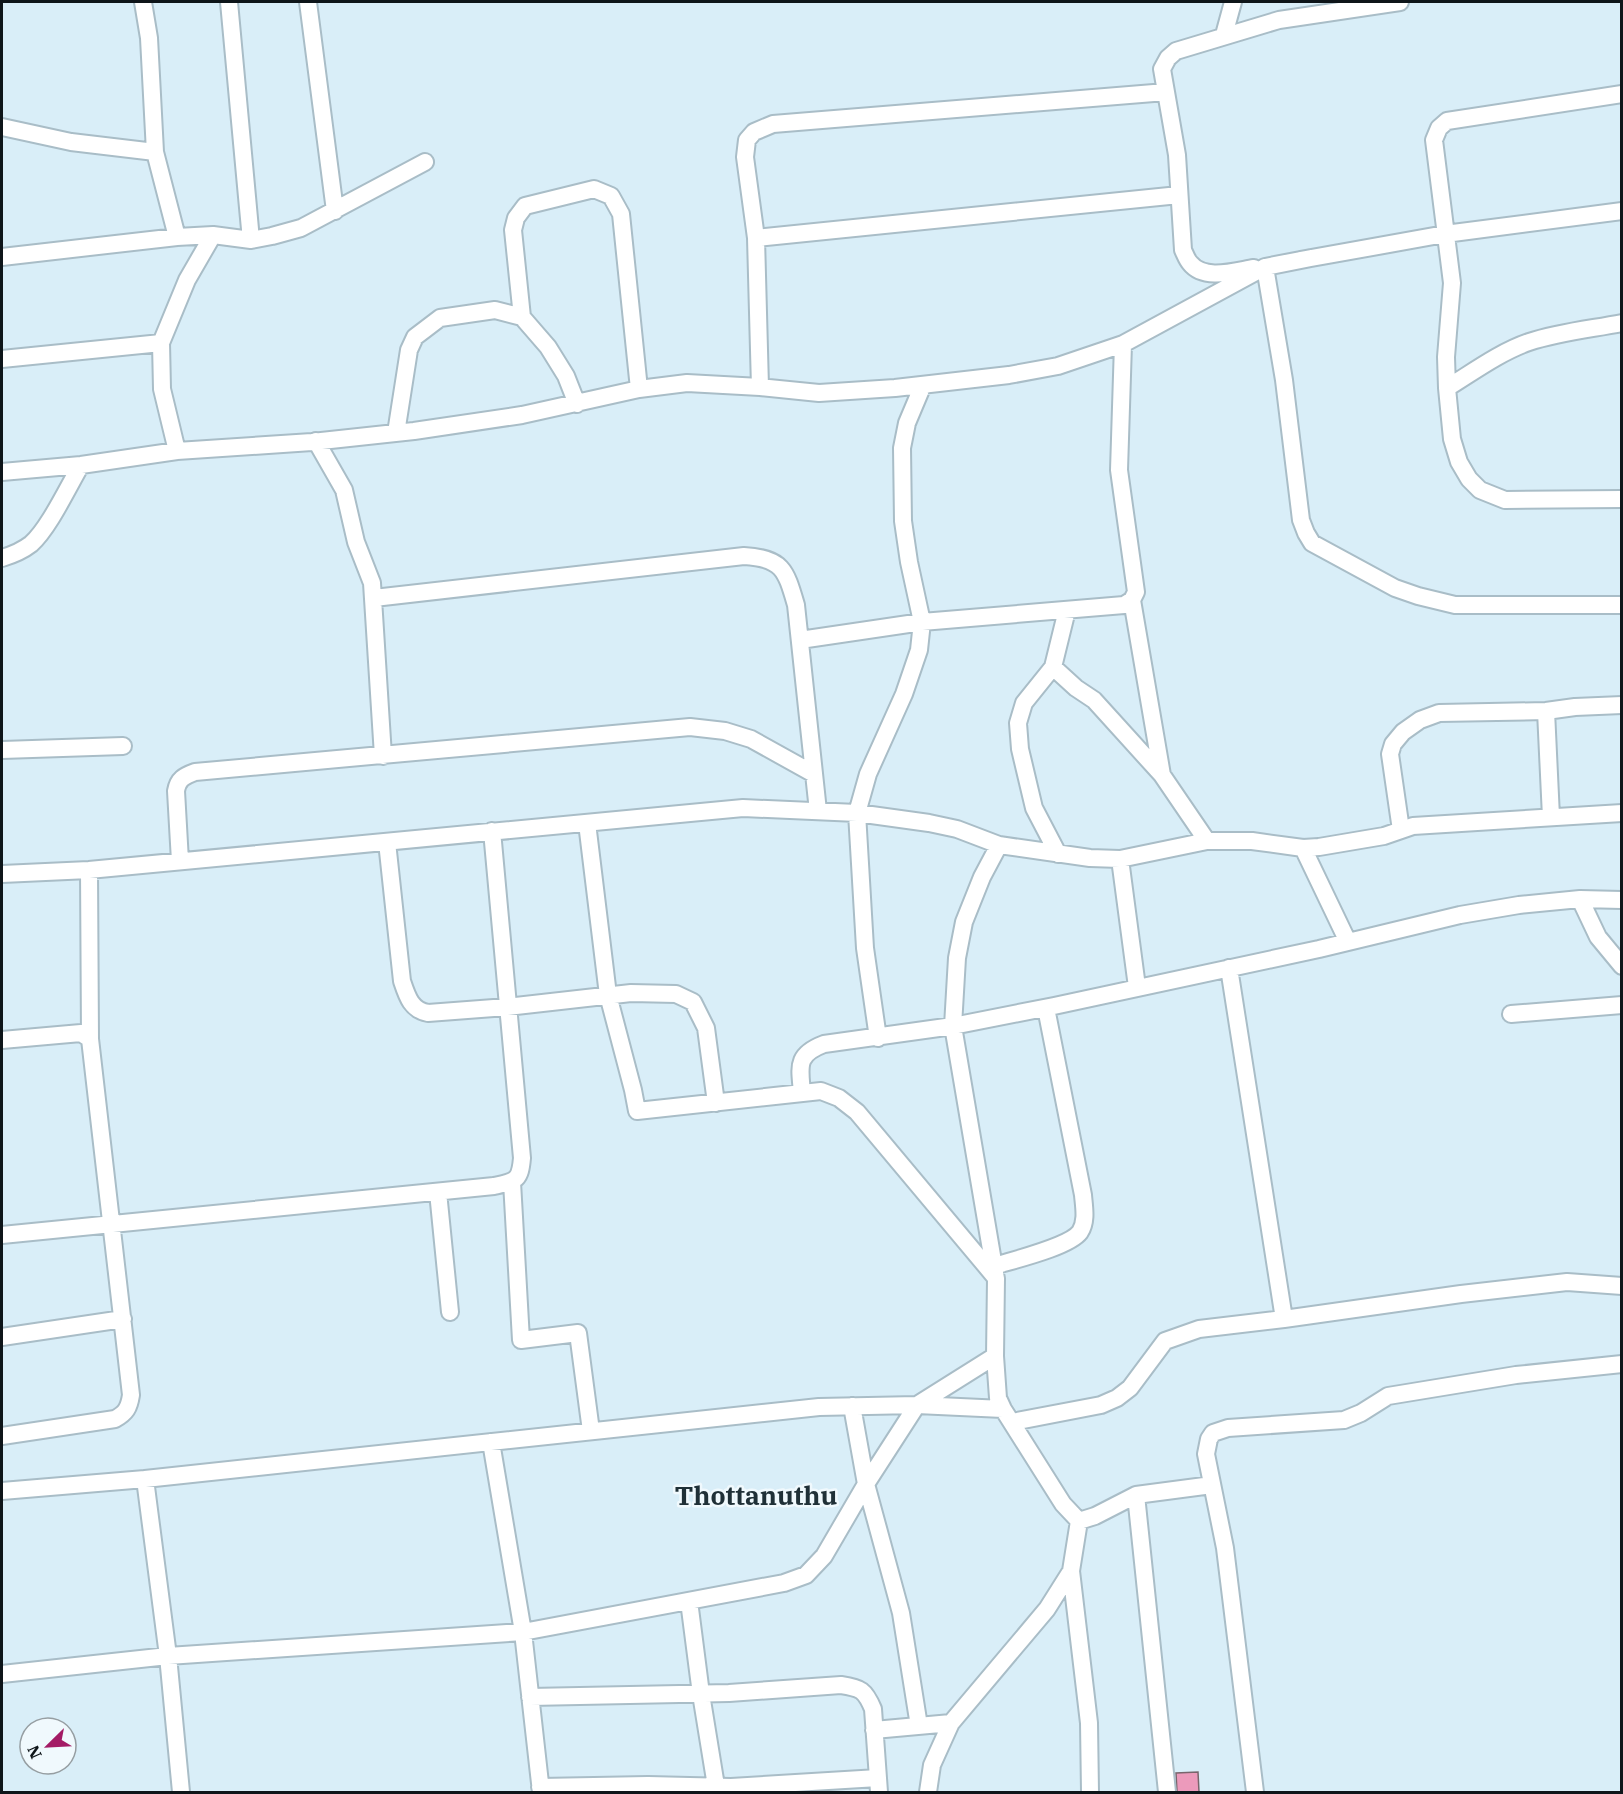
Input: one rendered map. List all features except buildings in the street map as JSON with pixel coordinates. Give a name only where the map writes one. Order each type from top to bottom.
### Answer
[{"type":"street","points":[[143,2],[149,39],[155,152],[177,237]]},
{"type":"street","points":[[229,2],[251,240]]},
{"type":"street","points":[[308,2],[335,211]]},
{"type":"street","points":[[1224,35],[1233,2]]},
{"type":"street","points":[[1400,2],[1279,20],[1176,51],[1168,58],[1162,69],[1177,155],[1183,250],[1190,264],[1202,272],[1222,273],[1445,234],[1622,211]]},
{"type":"street","points":[[760,387],[756,237],[745,157],[747,140],[753,132],[773,124],[1166,92]]},
{"type":"street","points":[[1622,94],[1447,121],[1439,128],[1434,140],[1452,283],[1446,357],[1447,388],[1452,439],[1459,462],[1480,490],[1505,500],[1622,499]]},
{"type":"street","points":[[2,127],[71,142],[155,152]]},
{"type":"street","points":[[2,257],[177,237],[213,235],[251,240],[302,228],[425,162]]},
{"type":"street","points":[[522,317],[513,230],[516,218],[525,206],[594,189],[611,196],[621,214],[639,389]]},
{"type":"street","points":[[756,237],[1179,195]]},
{"type":"street","points":[[177,451],[162,389],[161,343],[187,280],[213,235]]},
{"type":"street","points":[[2,472],[81,465],[177,451],[396,433],[522,414],[639,389],[687,383],[819,393],[923,385],[1009,375],[1058,366],[1123,344],[1265,267],[1311,258]]},
{"type":"street","points":[[1265,267],[1284,380],[1301,520],[1312,543],[1395,588],[1455,605],[1622,605]]},
{"type":"street","points":[[396,433],[409,350],[415,337],[440,318],[495,310],[522,317],[548,347],[566,376],[577,404]]},
{"type":"street","points":[[1447,388],[1493,360],[1527,343],[1559,333],[1622,323]]},
{"type":"street","points":[[2,359],[161,343]]},
{"type":"street","points":[[800,640],[922,622],[1124,605],[1132,600],[1136,592],[1119,470],[1123,344]]},
{"type":"street","points":[[878,1038],[865,948],[857,813],[868,774],[904,694],[919,650],[922,622],[903,521],[902,448],[907,423],[923,385]]},
{"type":"street","points":[[316,441],[344,490],[356,542],[372,583],[383,756]]},
{"type":"street","points":[[2,558],[16,553],[31,543],[81,465]]},
{"type":"street","points":[[374,597],[744,556],[761,557],[778,563],[788,576],[796,606],[818,811]]},
{"type":"street","points":[[1132,600],[1162,775]]},
{"type":"street","points":[[1058,854],[1034,808],[1020,749],[1018,723],[1024,703],[1053,667],[1067,610]]},
{"type":"street","points":[[1053,667],[1076,688],[1094,700],[1162,775],[1207,841]]},
{"type":"street","points":[[1401,830],[1390,754],[1393,744],[1403,732],[1420,720],[1439,712],[1546,711],[1622,705]]},
{"type":"street","points":[[1546,711],[1551,818]]},
{"type":"street","points":[[180,861],[177,783],[184,776],[195,772],[690,727],[725,730],[751,739],[814,774]]},
{"type":"street","points":[[2,750],[123,746]]},
{"type":"street","points":[[2,874],[89,870],[743,808],[857,813],[957,829],[999,845],[1090,858],[1120,859],[1207,841],[1252,841],[1303,848],[1344,844],[1384,836],[1413,826],[1622,813]]},
{"type":"street","points":[[587,823],[608,995],[637,1111],[821,1091],[839,1098],[857,1112],[995,1272]]},
{"type":"street","points":[[2,1235],[438,1192],[512,1182],[520,1174],[522,1158],[492,831]]},
{"type":"street","points":[[387,842],[402,981],[414,1007],[420,1012],[507,1007],[631,993],[676,994],[693,1002],[706,1028],[716,1102]]},
{"type":"street","points":[[999,845],[982,877],[964,922],[957,958],[953,1026],[995,1272],[995,1356],[998,1398],[1064,1504],[1079,1521]]},
{"type":"street","points":[[1303,848],[1348,942]]},
{"type":"street","points":[[1120,859],[1137,987]]},
{"type":"street","points":[[2,1436],[115,1419],[124,1414],[130,1405],[131,1395],[113,1225],[90,1039],[89,870]]},
{"type":"street","points":[[802,1093],[800,1064],[804,1054],[824,1044],[953,1026],[1046,1008],[1460,915],[1518,905],[1620,897]]},
{"type":"street","points":[[1580,899],[1599,937],[1622,966]]},
{"type":"street","points":[[1229,968],[1284,1319]]},
{"type":"street","points":[[1511,1014],[1622,1005]]},
{"type":"street","points":[[995,1272],[1066,1243],[1079,1232],[1085,1219],[1083,1195],[1046,1008]]},
{"type":"street","points":[[2,1040],[81,1033],[90,1039]]},
{"type":"street","points":[[512,1182],[521,1340],[578,1333],[591,1431]]},
{"type":"street","points":[[438,1192],[450,1312]]},
{"type":"street","points":[[2,1491],[145,1479],[819,1407],[917,1405],[1008,1415],[1101,1405],[1117,1398],[1130,1388],[1165,1341],[1199,1329],[1567,1282],[1622,1286]]},
{"type":"street","points":[[2,1337],[123,1319]]},
{"type":"street","points":[[2,1674],[168,1656],[523,1632],[784,1583],[806,1575],[824,1556],[866,1484],[917,1405],[995,1356]]},
{"type":"street","points":[[1255,1792],[1225,1548],[1206,1454],[1209,1438],[1213,1433],[1228,1428],[1344,1420],[1361,1413],[1388,1396],[1516,1375],[1622,1364]]},
{"type":"street","points":[[852,1406],[866,1484],[901,1613],[919,1726]]},
{"type":"street","points":[[491,1442],[523,1632],[540,1790],[648,1785],[716,1786],[825,1782],[878,1785],[873,1708],[867,1696],[858,1688],[841,1685],[701,1694],[530,1697]]},
{"type":"street","points":[[145,1479],[168,1656],[181,1792]]},
{"type":"street","points":[[1079,1521],[1095,1516],[1136,1496],[1212,1485]]},
{"type":"street","points":[[1136,1496],[1167,1792]]},
{"type":"street","points":[[1079,1521],[1071,1571],[1089,1724],[1090,1792]]},
{"type":"street","points":[[928,1792],[932,1766],[951,1723],[1047,1610],[1071,1571]]},
{"type":"street","points":[[689,1601],[716,1786]]},
{"type":"street","points":[[873,1730],[951,1723]]},
{"type":"district","name":"Thottanuthu","points":[[756,1496]]}]
